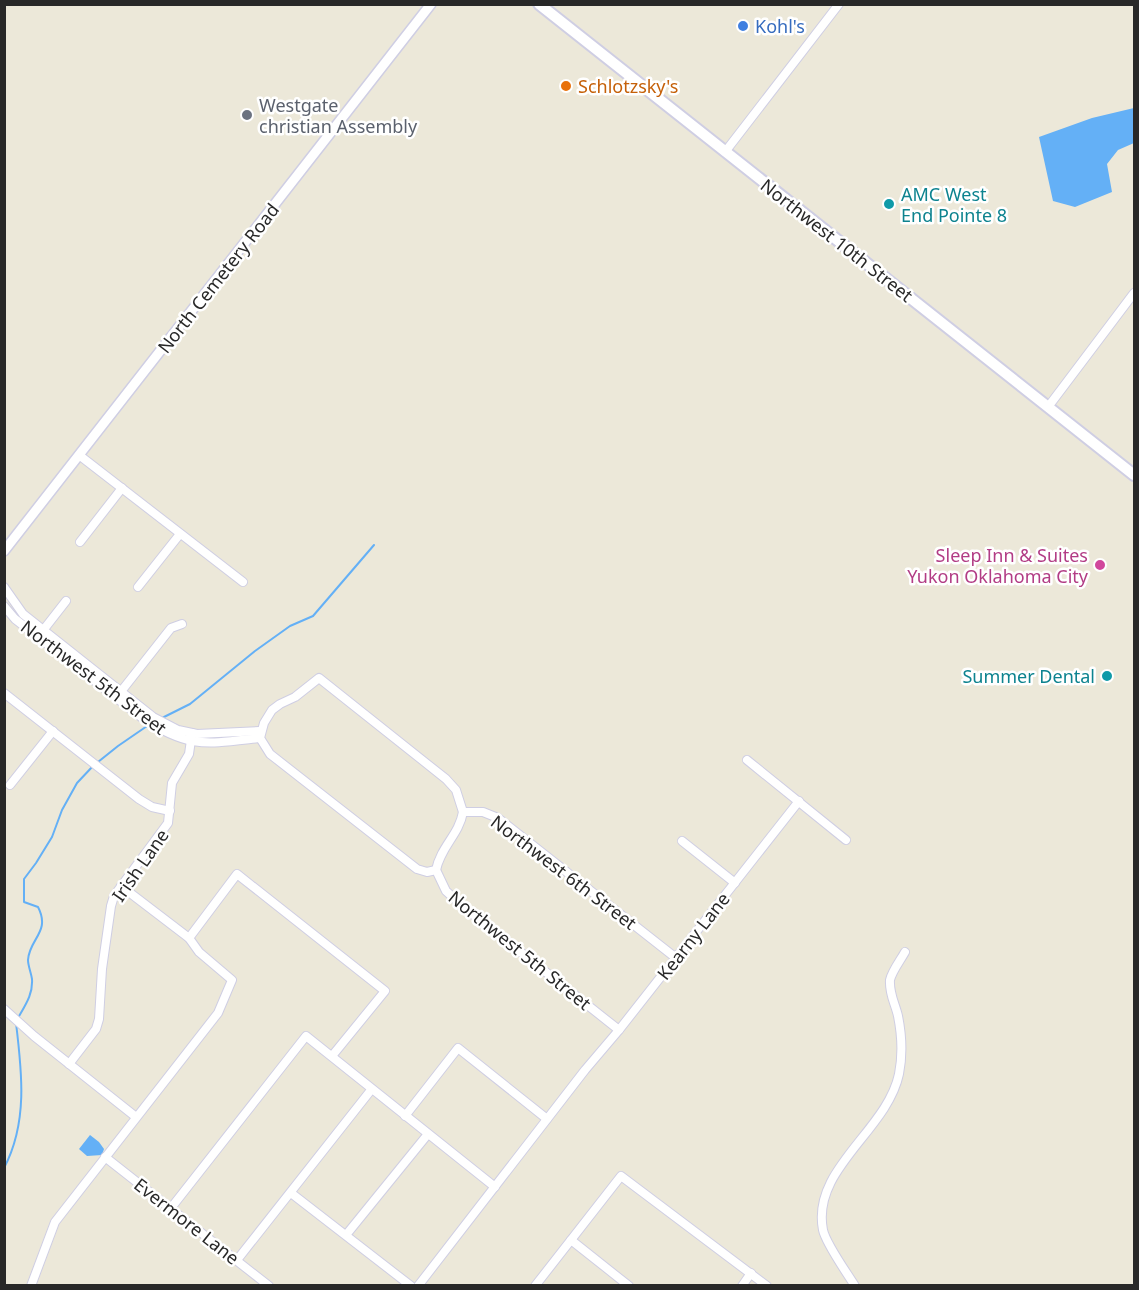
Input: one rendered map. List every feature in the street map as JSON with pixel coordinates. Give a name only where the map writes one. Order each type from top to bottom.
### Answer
[{"type":"main road","name":"Northwest 10th Street","points":[[539,4],[1134,475]]},
{"type":"street","name":"North Cemetery Road","points":[[4,550],[431,4]]},
{"type":"street","points":[[725,152],[839,4]]},
{"type":"street","points":[[1048,407],[1134,293]]},
{"type":"street","points":[[79,455],[243,582]]},
{"type":"street","points":[[80,542],[122,488]]},
{"type":"street","points":[[138,587],[180,534]]},
{"type":"street","name":"Northwest 5th Street","points":[[4,587],[23,614],[41,633],[118,694],[153,717],[192,737],[218,734],[260,735],[270,754],[417,869],[427,872],[436,870],[446,891],[466,909],[620,1030]]},
{"type":"street","points":[[41,633],[66,601]]},
{"type":"street","name":"Northwest 5th Street","points":[[4,606],[15,619],[41,633]]},
{"type":"street","points":[[118,694],[171,628],[182,624]]},
{"type":"street","points":[[260,735],[267,717],[275,707],[296,697],[320,678],[446,779],[456,790],[463,812],[457,831],[439,857],[436,870]]},
{"type":"street","points":[[4,693],[139,799],[152,807],[170,811]]},
{"type":"street","points":[[10,785],[53,731]]},
{"type":"street","name":"Irish Lane","points":[[69,1064],[96,1029],[99,1019],[102,969],[111,906],[121,886],[168,823],[172,783],[189,754],[192,737]]},
{"type":"street","points":[[747,759],[846,840]]},
{"type":"street","name":"Kearny Lane","points":[[418,1286],[585,1070],[620,1030],[799,801]]},
{"type":"street","name":"Northwest 6th Street","points":[[463,812],[483,812],[498,818],[676,958]]},
{"type":"street","points":[[682,841],[735,883]]},
{"type":"street","points":[[189,938],[237,874],[385,991],[332,1056]]},
{"type":"street","points":[[31,1286],[55,1222],[218,1012],[232,980],[199,952],[189,938],[121,886]]},
{"type":"street","points":[[855,1286],[824,1231],[824,1204],[831,1180],[878,1119],[898,1077],[902,1036],[890,994],[891,978],[905,952]]},
{"type":"street","points":[[4,1009],[136,1117]]},
{"type":"street","points":[[171,1208],[306,1036],[495,1187]]},
{"type":"street","points":[[405,1116],[458,1048],[547,1119]]},
{"type":"street","points":[[237,1260],[371,1090]]},
{"type":"street","points":[[346,1235],[428,1134]]},
{"type":"street","name":"Evermore Lane","points":[[105,1157],[269,1286]]},
{"type":"street","points":[[535,1286],[621,1176],[767,1286]]},
{"type":"street","points":[[291,1193],[411,1286]]},
{"type":"street","points":[[571,1240],[629,1286]]},
{"type":"street","points":[[742,1286],[751,1273]]},
{"type":"water","points":[[1134,108],[1134,143],[1118,150],[1107,164],[1112,192],[1075,207],[1053,201],[1039,137],[1092,118]]},
{"type":"water","points":[[90,1135],[104,1149],[102,1155],[87,1156],[79,1149]]},
{"type":"waterway","points":[[160,719],[190,704],[255,651],[290,626],[313,616],[374,545]]},
{"type":"waterway","points":[[18,1018],[31,989],[29,953],[42,923],[38,907],[24,902],[24,879],[52,837],[62,810],[77,783],[93,766],[150,724]]},
{"type":"waterway","points":[[4,1168],[12,1151],[20,1115],[21,1079],[16,1023]]},
{"type":"place","name":"Kohl's","points":[[743,26]]},
{"type":"place","name":"Schlotzsky's","points":[[566,86]]},
{"type":"place","name":"Westgate christian Assembly","points":[[247,115]]},
{"type":"place","name":"AMC West End Pointe 8","points":[[889,204]]},
{"type":"place","name":"Sleep Inn & Suites Yukon Oklahoma City","points":[[1100,565]]},
{"type":"place","name":"Summer Dental","points":[[1107,676]]}]
